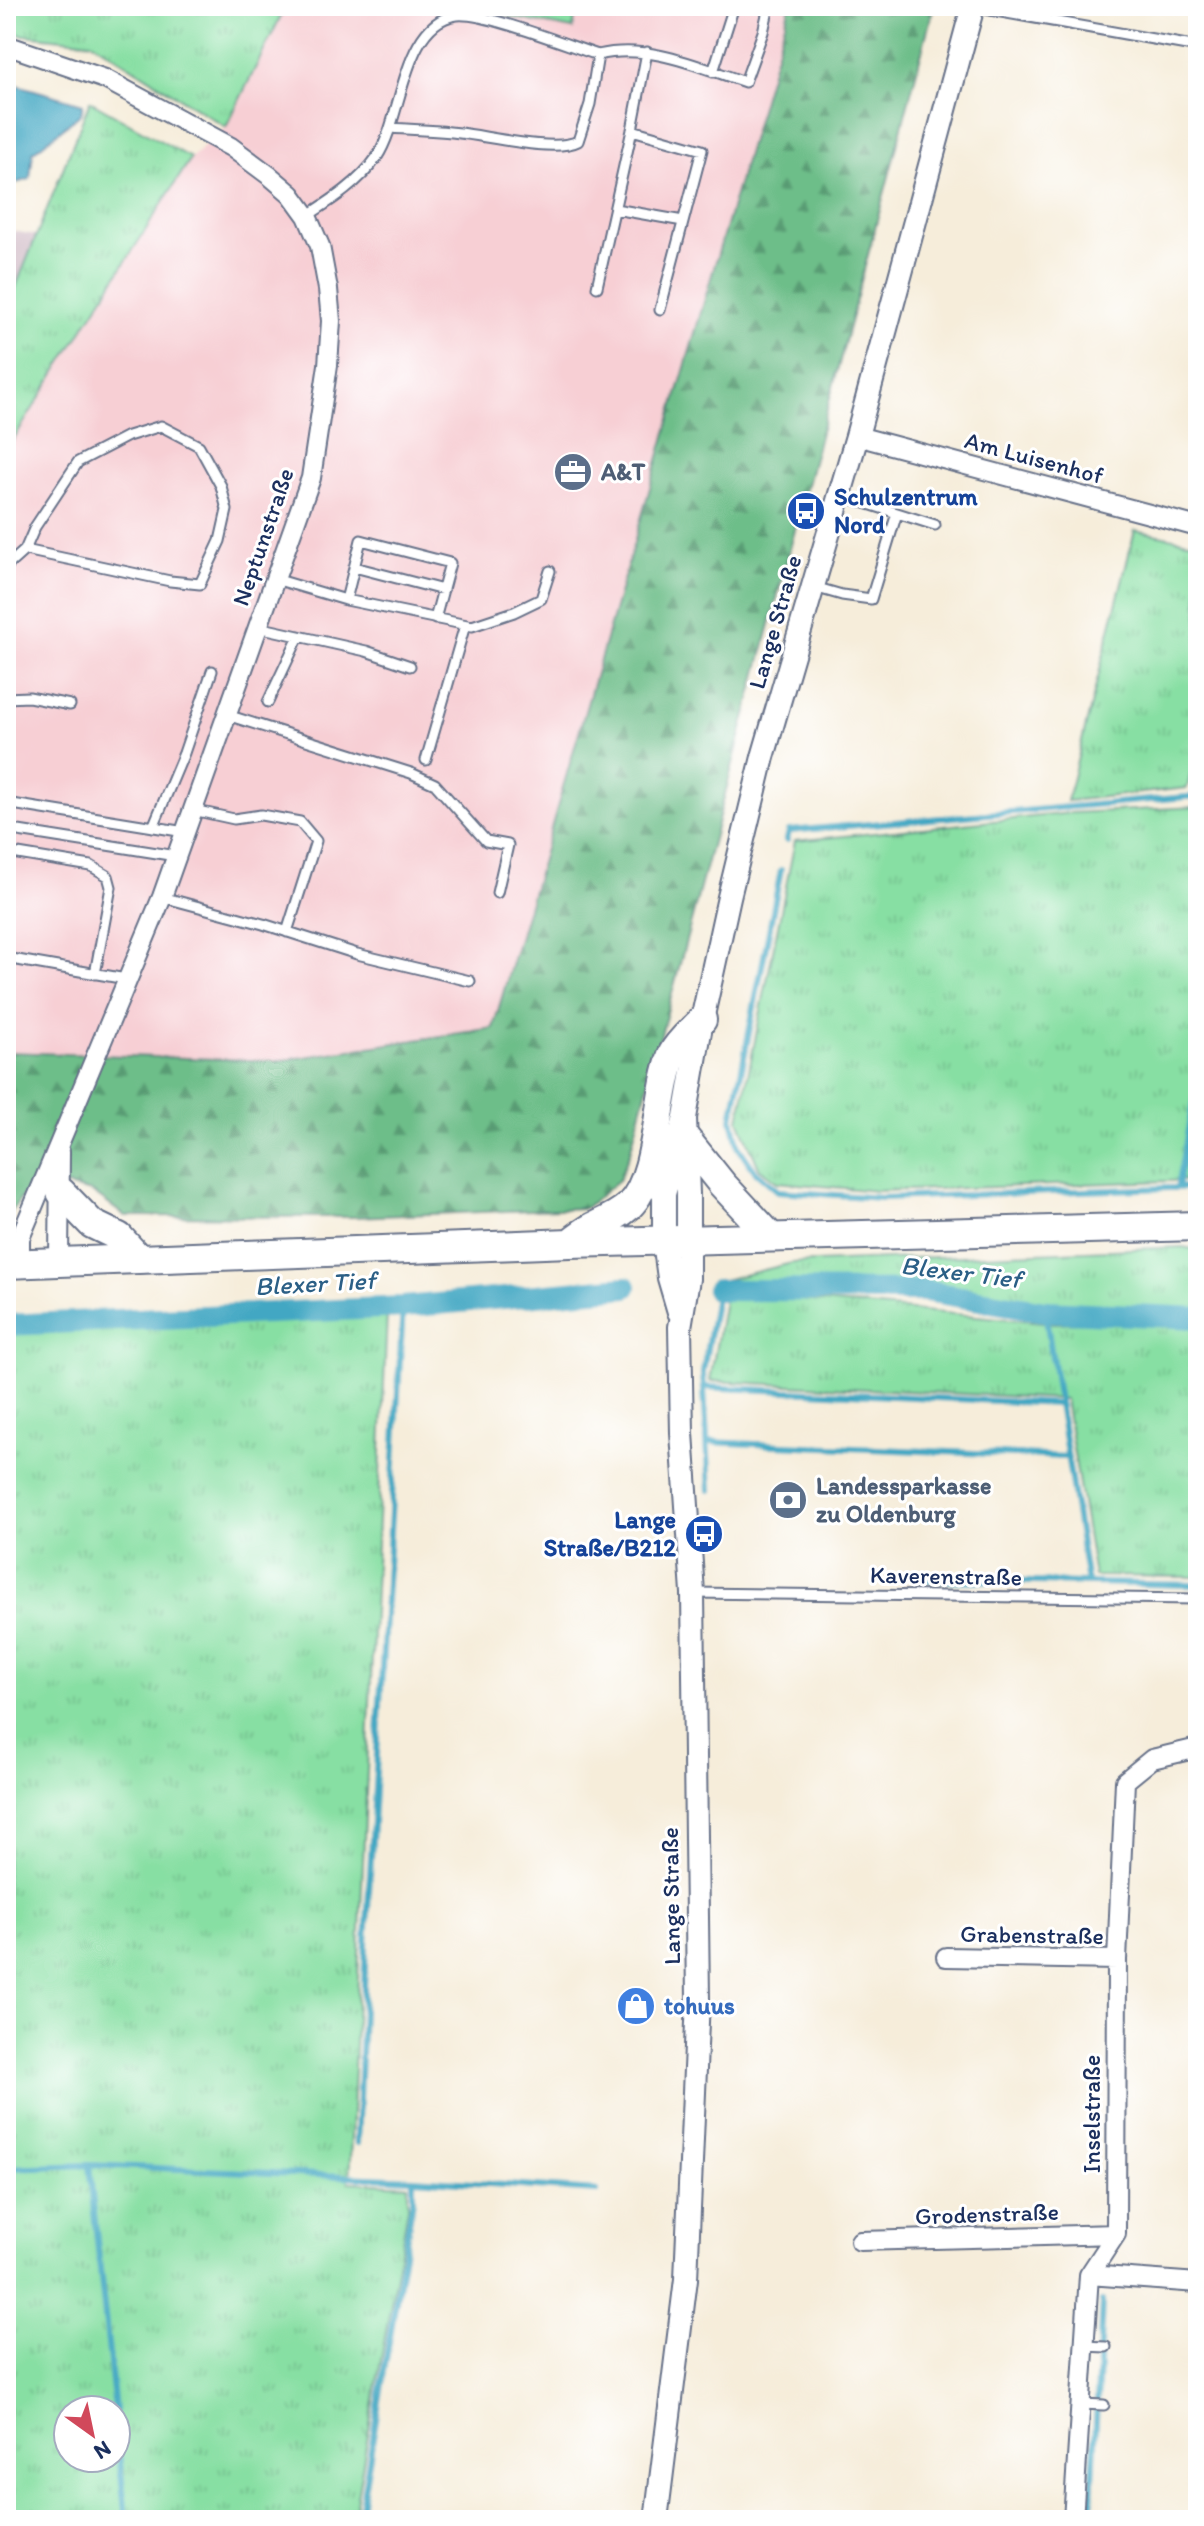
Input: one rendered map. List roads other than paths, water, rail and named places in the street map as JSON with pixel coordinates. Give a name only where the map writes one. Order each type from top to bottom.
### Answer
[{"type":"main road","points":[[570,1243],[594,1226],[610,1220],[636,1197],[650,1159],[674,1050],[702,1020]]},
{"type":"main road","points":[[686,1128],[722,1184],[771,1237]]},
{"type":"main road","points":[[61,1192],[92,1224],[119,1237],[139,1259]]},
{"type":"main road","points":[[13,1264],[570,1243],[1198,1226]]},
{"type":"street","name":"Lange Straße","points":[[656,2520],[686,2279],[697,2029],[693,1593],[682,1433],[681,1317],[688,1279],[676,1241],[686,1128],[702,1020],[763,757],[857,436],[973,6]]},
{"type":"street","name":"Neptunstraße","points":[[6,45],[105,79],[231,147],[281,185],[307,216],[320,246],[331,321],[328,365],[311,478],[162,897],[20,1238],[13,1264]]},
{"type":"street","name":"Am Luisenhof","points":[[857,436],[1198,527]]},
{"type":"street","name":"Neptunstraße","points":[[59,1262],[60,1145]]},
{"type":"street","name":"Inselstraße","points":[[1116,2234],[1117,1960],[1125,1781],[1152,1759],[1198,1748]]},
{"type":"street","name":"Grabenstraße","points":[[946,1957],[1117,1960]]},
{"type":"street","name":"Grodenstraße","points":[[860,2241],[1116,2234]]},
{"type":"street","points":[[1073,2520],[1089,2275],[1116,2234]]},
{"type":"street","points":[[1089,2275],[1198,2283]]},
{"type":"lane","points":[[713,72],[734,6]]},
{"type":"lane","points":[[307,216],[355,182],[377,157],[391,128],[415,48],[424,33],[439,20],[458,15],[480,17],[598,55],[615,51],[655,52],[745,82],[769,6]]},
{"type":"lane","points":[[973,6],[1198,47]]},
{"type":"lane","points":[[597,287],[647,52]]},
{"type":"lane","points":[[391,128],[570,145],[578,141],[590,104],[598,55]]},
{"type":"lane","points":[[632,130],[702,150],[660,310]]},
{"type":"lane","points":[[615,209],[683,221]]},
{"type":"lane","points":[[6,567],[25,550],[35,527],[78,462],[128,436],[161,426],[199,446],[221,486],[227,510],[220,541],[200,584],[170,581],[25,550]]},
{"type":"lane","points":[[840,495],[935,525]]},
{"type":"lane","points":[[812,587],[871,599],[897,513]]},
{"type":"lane","points":[[346,600],[361,540],[450,563],[435,619]]},
{"type":"lane","points":[[354,567],[443,590]]},
{"type":"lane","points":[[275,579],[346,600],[472,626],[541,599],[550,571]]},
{"type":"lane","points":[[426,760],[465,625]]},
{"type":"lane","points":[[258,627],[366,651],[410,666]]},
{"type":"lane","points":[[268,702],[299,636]]},
{"type":"lane","points":[[153,827],[184,753],[212,671]]},
{"type":"lane","points":[[6,698],[29,697],[70,705]]},
{"type":"lane","points":[[227,715],[411,773],[435,784],[486,841],[508,845],[497,893]]},
{"type":"lane","points":[[6,803],[185,832]]},
{"type":"lane","points":[[193,810],[234,819],[261,815],[300,822],[316,841],[287,932]]},
{"type":"lane","points":[[6,829],[176,856]]},
{"type":"lane","points":[[6,852],[91,866],[108,876],[111,887],[95,974]]},
{"type":"lane","points":[[162,897],[357,954],[470,981]]},
{"type":"lane","points":[[6,958],[126,979]]},
{"type":"lane","name":"Kaverenstraße","points":[[693,1593],[1198,1599]]},
{"type":"lane","points":[[1084,2346],[1106,2347]]},
{"type":"lane","points":[[1081,2404],[1104,2405]]},
{"type":"water","points":[[6,84],[83,104],[81,114],[33,152],[30,179],[6,186]]},
{"type":"waterway","points":[[787,840],[789,831],[1198,796]]},
{"type":"waterway","points":[[781,870],[732,1119],[739,1148],[755,1171],[778,1191],[881,1198],[1198,1187]]},
{"type":"waterway","points":[[1177,1188],[1198,1078]]},
{"type":"waterway","name":"Blexer Tief","points":[[6,1325],[403,1307],[626,1287]]},
{"type":"waterway","points":[[710,1490],[703,1372],[717,1290]]},
{"type":"waterway","name":"Blexer Tief","points":[[717,1290],[925,1291],[1045,1311],[1198,1318]]},
{"type":"waterway","points":[[357,2143],[403,1307]]},
{"type":"waterway","points":[[1045,1311],[1087,1583]]},
{"type":"waterway","points":[[704,1387],[1059,1404]]},
{"type":"waterway","points":[[707,1442],[1067,1457]]},
{"type":"waterway","points":[[924,1580],[1198,1585]]},
{"type":"waterway","points":[[89,2165],[113,2394]]},
{"type":"waterway","points":[[6,2168],[89,2165],[413,2179],[597,2191]]},
{"type":"waterway","points":[[359,2520],[413,2199],[413,2179]]},
{"type":"waterway","points":[[1091,2520],[1102,2302]]},
{"type":"waterway","points":[[121,2474],[126,2520]]},
{"type":"place","name":"A&T","points":[[573,472]]},
{"type":"place","name":"Schulzentrum Nord","points":[[806,511]]},
{"type":"place","name":"Landessparkasse zu Oldenburg","points":[[788,1500]]},
{"type":"place","name":"Lange Straße/B212","points":[[704,1534]]},
{"type":"place","name":"tohuus","points":[[636,2006]]}]
